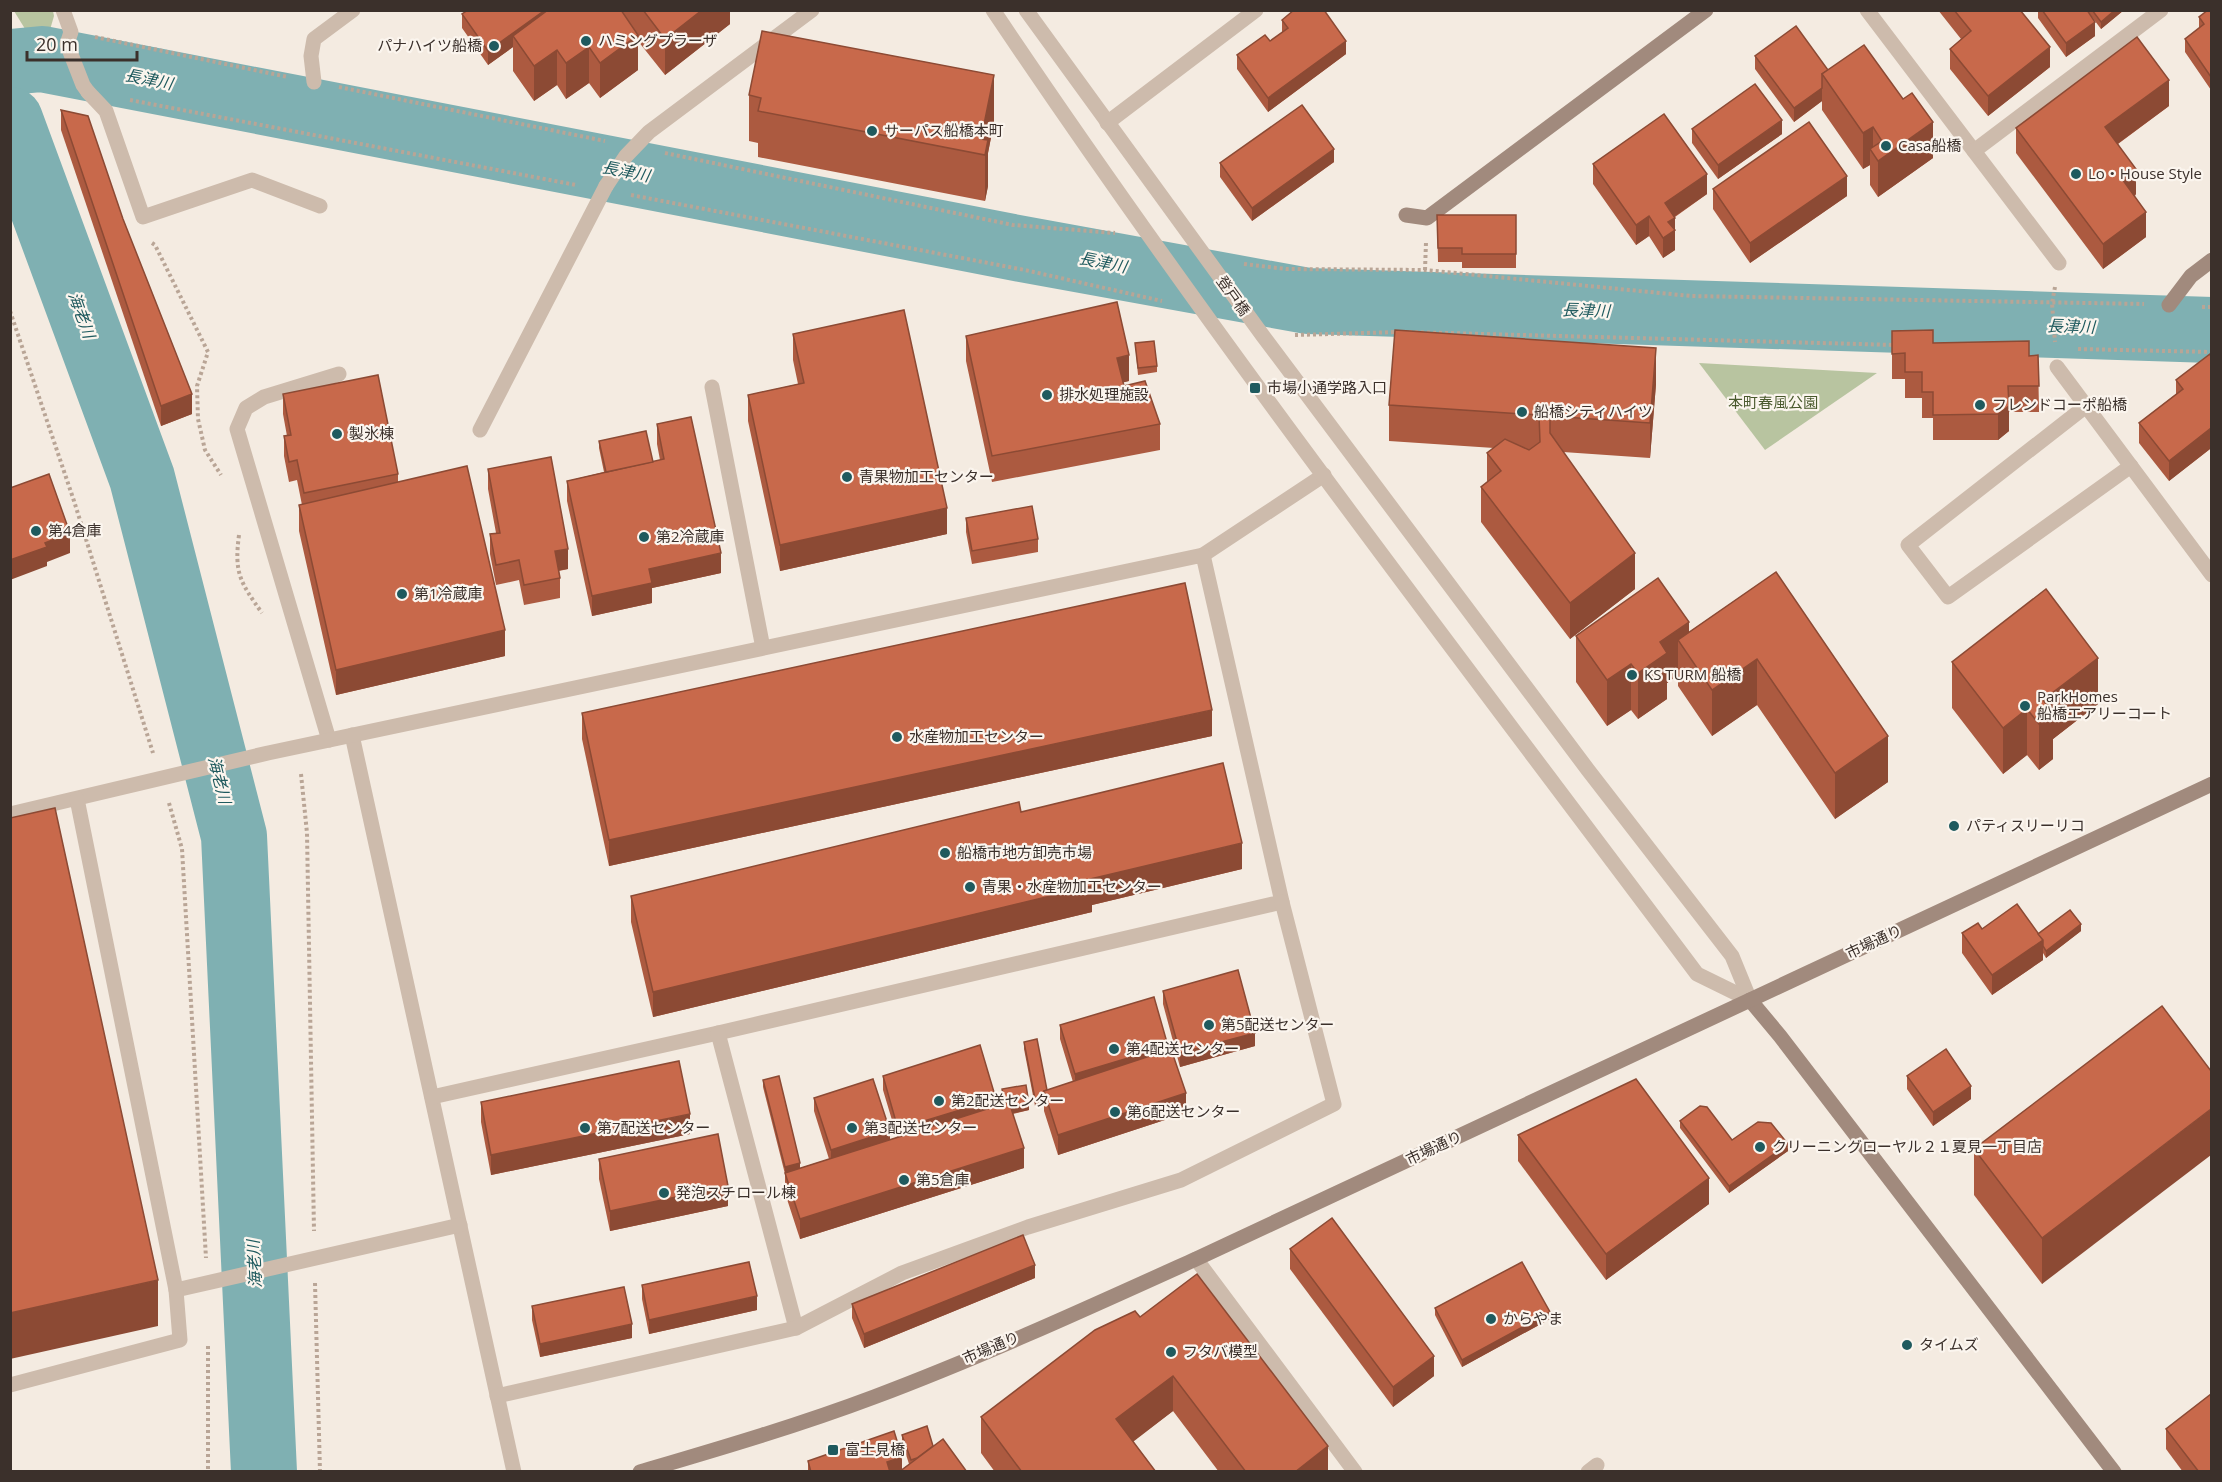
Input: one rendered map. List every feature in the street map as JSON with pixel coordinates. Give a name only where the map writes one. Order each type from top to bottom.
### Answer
[{"type":"street","points":[[63,10],[69,38],[85,88],[106,111],[143,217],[252,180],[320,206]]},
{"type":"street","points":[[314,82],[311,56],[314,39],[353,10]]},
{"type":"street","points":[[480,430],[606,186],[630,152],[649,132],[812,10]]},
{"type":"street","points":[[993,10],[1081,142],[1218,330],[1697,974],[1750,1000],[1780,1035],[2114,1472]]},
{"type":"street","name":"登戸橋","points":[[1026,10],[1204,257],[1581,760],[1732,956],[1750,1000]]},
{"type":"street","points":[[1107,123],[1256,10]]},
{"type":"street","points":[[1406,216],[1427,218],[1707,10]]},
{"type":"street","points":[[1867,10],[2059,262]]},
{"type":"street","points":[[1974,151],[2161,10]]},
{"type":"street","points":[[2169,305],[2190,276],[2211,260]]},
{"type":"street","points":[[2057,366],[2211,575]]},
{"type":"street","points":[[329,740],[237,429],[246,408],[264,397],[339,374]]},
{"type":"street","points":[[712,387],[763,648]]},
{"type":"street","points":[[2086,405],[1908,545],[1948,597],[2131,466]]},
{"type":"street","points":[[10,814],[268,753],[1203,555],[1324,475]]},
{"type":"street","points":[[497,1396],[796,1328],[902,1273],[1028,1227],[1181,1180],[1334,1104],[1282,902],[1203,555]]},
{"type":"street","points":[[352,735],[514,1472]]},
{"type":"street","name":"市場通り","points":[[640,1472],[743,1442],[874,1397],[1058,1320],[1196,1259],[2211,784]]},
{"type":"street","points":[[10,1385],[180,1340],[176,1290],[77,799]]},
{"type":"street","points":[[432,1097],[1282,902]]},
{"type":"street","points":[[718,1033],[796,1328]]},
{"type":"street","points":[[176,1290],[460,1225]]},
{"type":"street","points":[[1196,1259],[1354,1472]]},
{"type":"path","points":[[69,38],[314,82],[630,152],[1013,225],[1103,231],[1122,235]]},
{"type":"path","points":[[1243,264],[1286,269],[1425,270],[1691,297],[2211,307]]},
{"type":"path","points":[[2052,303],[2056,348]]},
{"type":"path","points":[[10,311],[74,501],[182,849],[214,1282]]},
{"type":"path","points":[[1294,335],[1415,332],[1902,346]]},
{"type":"path","points":[[2068,349],[2211,352]]},
{"type":"path","points":[[207,1342],[208,1472]]},
{"type":"green space","points":[[14,11],[53,11],[54,16],[47,40],[30,37]]},
{"type":"green space","name":"本町春風公園","points":[[1699,363],[1877,373],[1765,450]]},
{"type":"building","points":[[468,10],[545,10],[488,51],[462,14]]},
{"type":"building","points":[[548,10],[621,10],[638,35],[600,63],[589,47],[566,63],[557,50],[534,66],[513,36]]},
{"type":"building","points":[[643,10],[702,10],[665,39]]},
{"type":"building","points":[[1294,10],[1324,10],[1346,41],[1268,98],[1237,55],[1265,35],[1270,41],[1288,28],[1282,20]]},
{"type":"building","points":[[1954,10],[2020,10],[2050,47],[1988,96],[1950,49],[1971,31]]},
{"type":"building","points":[[2042,10],[2087,10],[2095,22],[2066,43]]},
{"type":"building","points":[[2092,10],[2115,10],[2101,22]]},
{"type":"building","points":[[2211,10],[2211,77],[2185,39],[2204,24],[2199,17]]},
{"type":"building","points":[[1796,26],[1828,70],[1822,74],[1822,88],[1794,108],[1755,56]]},
{"type":"building","points":[[762,31],[994,75],[981,139],[988,140],[985,155],[758,111],[761,98],[749,95]]},
{"type":"building","name":"Lo・House Style","points":[[2137,37],[2169,80],[2105,127],[2136,169],[2122,179],[2146,212],[2103,244],[2016,128]]},
{"type":"building","points":[[1864,45],[1903,99],[1912,93],[1933,122],[1878,161],[1870,149],[1882,141],[1873,127],[1863,133],[1822,74]]},
{"type":"building","points":[[1755,84],[1782,120],[1718,165],[1692,129]]},
{"type":"building","points":[[1302,105],[1334,149],[1252,208],[1220,163]]},
{"type":"building","points":[[61,110],[88,116],[123,219],[192,394],[161,406]]},
{"type":"building","points":[[1664,114],[1707,174],[1665,203],[1675,218],[1668,222],[1675,230],[1663,238],[1649,216],[1636,225],[1593,164]]},
{"type":"building","points":[[1809,122],[1847,176],[1750,243],[1713,189]]},
{"type":"building","points":[[1437,215],[1516,215],[1516,254],[1462,254],[1462,248],[1438,248]]},
{"type":"building","name":"排水処理施設","points":[[1117,302],[1129,355],[1117,358],[1124,386],[1145,381],[1160,424],[992,456],[966,336]]},
{"type":"building","name":"青果物加工センター","points":[[904,310],[947,508],[780,545],[748,395],[804,383],[793,334]]},
{"type":"building","points":[[1395,330],[1656,348],[1650,423],[1550,416],[1550,433],[1635,553],[1570,603],[1481,487],[1501,471],[1487,453],[1505,439],[1529,450],[1540,442],[1539,415],[1389,405]]},
{"type":"building","points":[[1933,330],[1933,343],[2029,341],[2029,356],[2038,355],[2039,386],[2008,386],[2009,406],[1998,414],[1933,415],[1933,392],[1922,392],[1922,372],[1905,372],[1905,353],[1892,354],[1892,331]]},
{"type":"building","points":[[1154,341],[1157,366],[1138,368],[1135,343]]},
{"type":"building","points":[[2210,354],[2211,428],[2169,461],[2139,423],[2183,389],[2176,380]]},
{"type":"building","name":"製氷棟","points":[[378,375],[398,474],[304,493],[297,460],[289,462],[284,436],[291,435],[283,394]]},
{"type":"building","name":"第2冷蔵庫","points":[[691,417],[721,553],[649,569],[652,583],[592,596],[567,481],[664,459],[657,424]]},
{"type":"building","points":[[646,431],[653,462],[606,472],[599,441]]},
{"type":"building","points":[[551,457],[568,549],[555,551],[560,578],[524,585],[519,560],[496,565],[490,534],[500,533],[488,469]]},
{"type":"building","name":"第1冷蔵庫","points":[[467,466],[505,630],[336,670],[299,505]]},
{"type":"building","name":"第4倉庫","points":[[49,474],[70,533],[45,543],[47,547],[10,560],[10,488]]},
{"type":"building","points":[[1032,506],[1038,539],[972,551],[966,518]]},
{"type":"building","points":[[1776,572],[1888,736],[1835,773],[1757,659],[1712,690],[1678,640]]},
{"type":"building","points":[[1658,578],[1689,622],[1660,642],[1667,653],[1638,673],[1631,664],[1607,680],[1576,636]]},
{"type":"building","name":"水産物加工センター","points":[[1185,583],[1212,710],[609,840],[582,713]]},
{"type":"building","points":[[2046,589],[2098,658],[2043,700],[2053,713],[2039,724],[2027,709],[2003,728],[1952,662]]},
{"type":"building","name":"青果・水産物加工センター","points":[[1223,763],[1242,843],[1090,879],[1092,886],[653,992],[631,896],[1019,802],[1021,812]]},
{"type":"building","points":[[55,808],[158,1280],[10,1313],[10,818]]},
{"type":"building","points":[[2017,904],[2043,940],[1992,975],[1962,933],[1978,923],[1982,929]]},
{"type":"building","points":[[2070,910],[2081,924],[2046,951],[2043,940],[2038,934]]},
{"type":"building","name":"第5配送センター","points":[[1238,970],[1255,1033],[1180,1053],[1163,991]]},
{"type":"building","name":"第4配送センター","points":[[1154,997],[1168,1046],[1075,1074],[1060,1025]]},
{"type":"building","points":[[2162,1006],[2211,1071],[2211,1109],[2042,1238],[1974,1149]]},
{"type":"building","points":[[1037,1039],[1047,1090],[1044,1091],[1044,1097],[1035,1099],[1024,1042]]},
{"type":"building","name":"第2配送センター","points":[[980,1045],[996,1099],[898,1129],[883,1076]]},
{"type":"building","points":[[1171,1049],[1186,1093],[1058,1135],[1044,1091]]},
{"type":"building","points":[[1946,1049],[1971,1086],[1933,1112],[1907,1076]]},
{"type":"building","name":"第7配送センター","points":[[679,1061],[690,1114],[491,1155],[481,1102]]},
{"type":"building","points":[[779,1076],[800,1163],[785,1167],[763,1080]]},
{"type":"building","name":"第3配送センター","points":[[873,1079],[890,1131],[831,1150],[814,1098]]},
{"type":"building","points":[[1636,1079],[1709,1178],[1606,1254],[1518,1135]]},
{"type":"building","points":[[1026,1085],[1029,1104],[1011,1107],[1009,1102],[1005,1103],[1002,1089]]},
{"type":"building","points":[[1009,1102],[1024,1148],[800,1219],[785,1173]]},
{"type":"building","points":[[1700,1106],[1707,1107],[1732,1140],[1758,1122],[1771,1123],[1788,1144],[1729,1186],[1680,1121]]},
{"type":"building","name":"発泡スチロール棟","points":[[718,1134],[728,1186],[610,1211],[599,1159]]},
{"type":"building","points":[[1332,1218],[1434,1356],[1393,1387],[1290,1249]]},
{"type":"building","points":[[1023,1235],[1035,1265],[864,1334],[852,1304]]},
{"type":"building","points":[[749,1262],[757,1296],[649,1320],[642,1285]]},
{"type":"building","points":[[1522,1262],[1550,1312],[1462,1360],[1435,1308]]},
{"type":"building","points":[[1197,1274],[1328,1446],[1295,1472],[1246,1472],[1173,1376],[1116,1419],[1156,1472],[1022,1472],[981,1417],[1095,1330],[1135,1311],[1140,1317]]},
{"type":"building","points":[[624,1287],[632,1324],[540,1344],[532,1306]]},
{"type":"building","points":[[2211,1394],[2211,1472],[2199,1472],[2166,1429]]},
{"type":"building","points":[[927,1426],[933,1446],[911,1460],[902,1435]]},
{"type":"building","points":[[894,1431],[902,1457],[887,1462],[890,1472],[811,1472],[808,1461]]},
{"type":"building","points":[[943,1439],[967,1472],[899,1472]]},
{"type":"waterway","name":"長津川","points":[[10,62],[42,59],[1022,249],[1308,301],[2212,330]]},
{"type":"waterway","name":"海老川","points":[[10,120],[142,478],[234,836],[264,1472]]},
{"type":"place","name":"ハミングプラーザ","points":[[586,41]]},
{"type":"place","name":"パナハイツ船橋","points":[[494,46]]},
{"type":"place","name":"サーパス船橋本町","points":[[872,131]]},
{"type":"place","name":"Casa船橋","points":[[1886,146]]},
{"type":"place","name":"Lo・House Style","points":[[2076,174]]},
{"type":"place","name":"市場小通学路入口","points":[[1255,388]]},
{"type":"place","name":"排水処理施設","points":[[1047,395]]},
{"type":"place","name":"フレンドコーポ船橋","points":[[1980,405]]},
{"type":"place","name":"船橋シティハイツ","points":[[1522,412]]},
{"type":"place","name":"製氷棟","points":[[337,434]]},
{"type":"place","name":"青果物加工センター","points":[[847,477]]},
{"type":"place","name":"第4倉庫","points":[[36,531]]},
{"type":"place","name":"第2冷蔵庫","points":[[644,537]]},
{"type":"place","name":"第1冷蔵庫","points":[[402,594]]},
{"type":"place","name":"KS TURM 船橋","points":[[1632,675]]},
{"type":"place","name":"ParkHomes 船橋エアリーコート","points":[[2025,706]]},
{"type":"place","name":"水産物加工センター","points":[[897,737]]},
{"type":"place","name":"パティスリーリコ","points":[[1954,826]]},
{"type":"place","name":"船橋市地方卸売市場","points":[[945,853]]},
{"type":"place","name":"青果・水産物加工センター","points":[[970,887]]},
{"type":"place","name":"第5配送センター","points":[[1209,1025]]},
{"type":"place","name":"第4配送センター","points":[[1114,1049]]},
{"type":"place","name":"第2配送センター","points":[[939,1101]]},
{"type":"place","name":"第6配送センター","points":[[1115,1112]]},
{"type":"place","name":"第7配送センター","points":[[585,1128]]},
{"type":"place","name":"第3配送センター","points":[[852,1128]]},
{"type":"place","name":"クリーニングローヤル２１夏見一丁目店","points":[[1760,1147]]},
{"type":"place","name":"第5倉庫","points":[[904,1180]]},
{"type":"place","name":"発泡スチロール棟","points":[[664,1193]]},
{"type":"place","name":"からやま","points":[[1491,1319]]},
{"type":"place","name":"タイムズ","points":[[1907,1345]]},
{"type":"place","name":"フタバ模型","points":[[1171,1352]]},
{"type":"place","name":"富士見橋","points":[[833,1450]]}]
